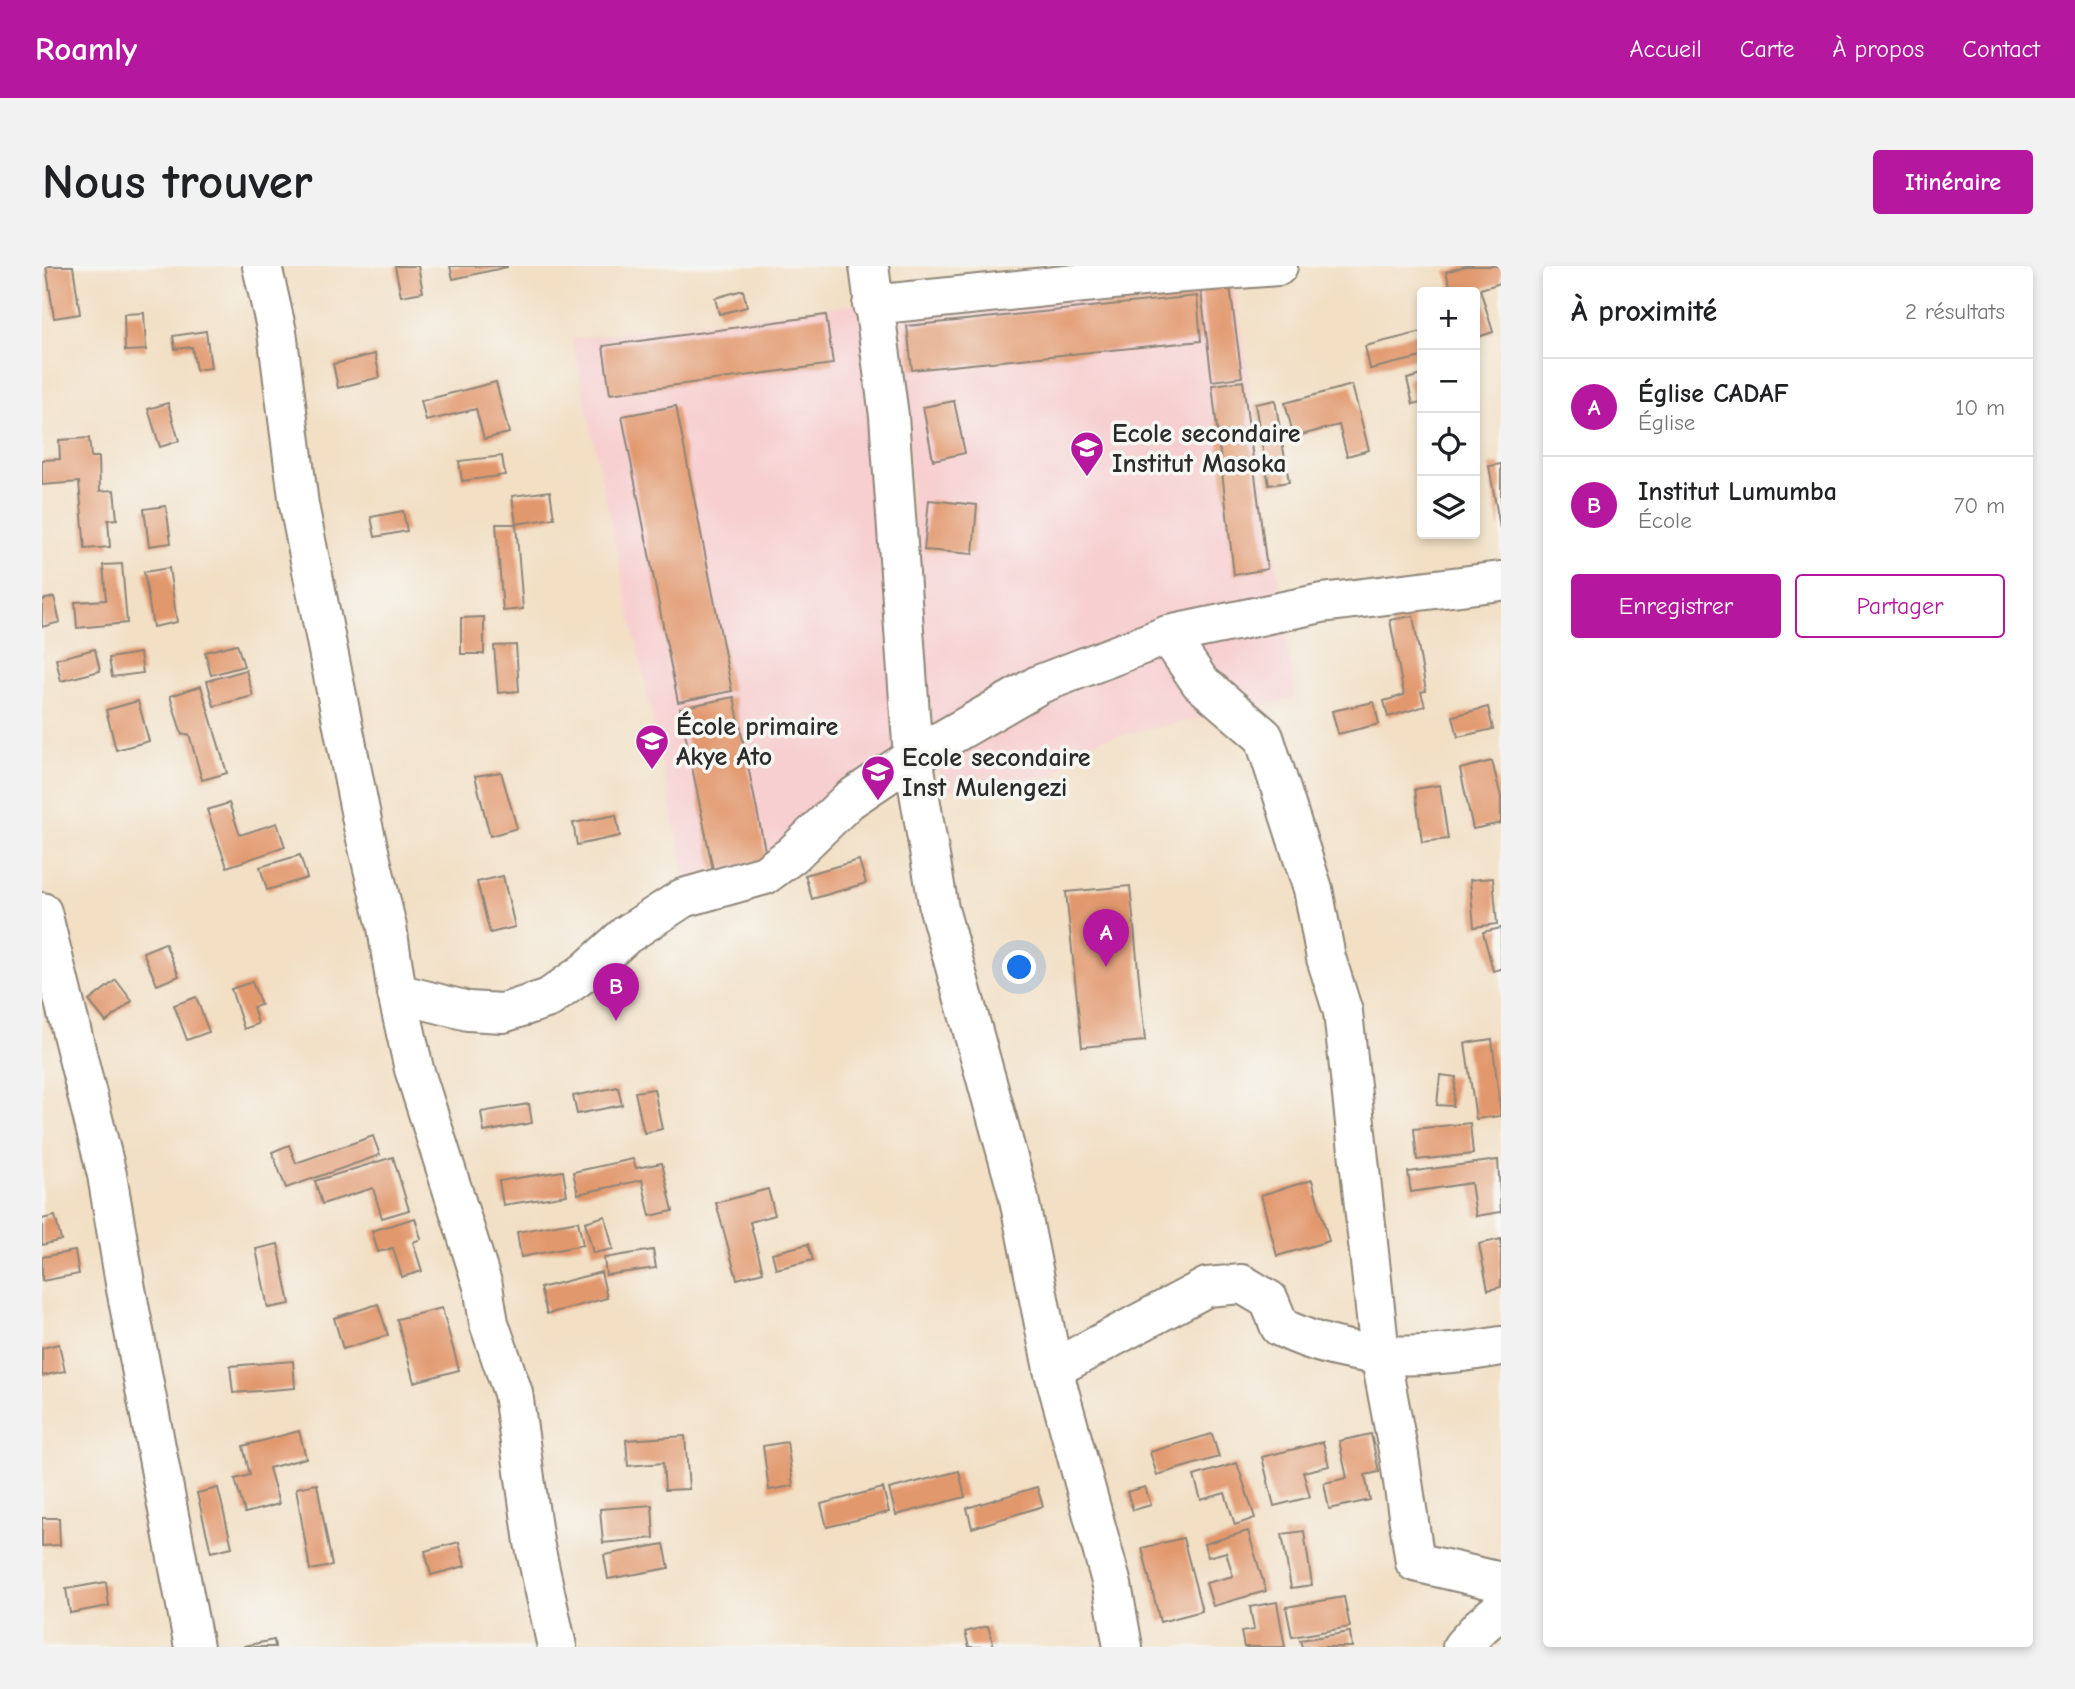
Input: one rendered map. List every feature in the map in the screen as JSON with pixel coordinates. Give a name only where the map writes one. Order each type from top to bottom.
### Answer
[{"type":"street","points":[[262,266],[277,332],[299,505],[362,827],[387,927],[397,993],[414,1069],[476,1262],[489,1323],[513,1393],[534,1542],[557,1647]]},
{"type":"street","points":[[869,266],[872,305],[889,416],[913,757],[939,909],[1018,1194],[1053,1369],[1112,1585],[1123,1647]]},
{"type":"street","points":[[872,305],[1171,274],[1278,266]]},
{"type":"street","points":[[397,993],[468,1011],[503,1013],[550,998],[585,972],[626,935],[683,898],[765,875],[792,855],[849,800],[913,757],[1040,684],[1168,635],[1322,603],[1501,581]]},
{"type":"street","points":[[1168,635],[1200,681],[1264,737],[1313,889],[1326,958],[1343,1012],[1350,1055],[1380,1354],[1415,1562],[1501,1582]]},
{"type":"street","points":[[42,912],[107,1175],[128,1302],[194,1647]]},
{"type":"street","points":[[1053,1369],[1207,1287],[1242,1284],[1269,1300],[1280,1327],[1307,1340],[1348,1350],[1429,1357],[1501,1346]]},
{"type":"street","points":[[1462,1647],[1480,1626],[1501,1609]]},
{"type":"shaded area","name":"Ecole secondaire Institut Masoka","points":[[1233,272],[1296,698],[1079,744],[1057,775],[941,791],[921,638],[900,318]]},
{"type":"shaded area","points":[[861,303],[904,748],[764,865],[688,887],[572,339]]},
{"type":"building","points":[[46,266],[73,266],[80,314],[54,318]]},
{"type":"building","points":[[395,266],[418,266],[423,292],[401,296]]},
{"type":"building","points":[[450,266],[507,266],[507,267],[453,279]]},
{"type":"building","points":[[1466,266],[1501,266],[1501,283],[1480,289],[1450,287],[1446,272]]},
{"type":"building","points":[[1229,279],[1242,377],[1212,381],[1200,283]]},
{"type":"building","points":[[1480,289],[1493,332],[1480,336]]},
{"type":"building","points":[[743,290],[747,307],[719,314],[715,298]]},
{"type":"building","points":[[1197,296],[1201,341],[912,370],[907,326]]},
{"type":"building","points":[[144,313],[146,350],[125,351],[124,314]]},
{"type":"building","points":[[826,315],[833,364],[610,394],[603,346]]},
{"type":"building","points":[[206,331],[211,368],[196,370],[192,347],[175,349],[173,336]]},
{"type":"building","points":[[1417,333],[1417,358],[1370,369],[1365,346]]},
{"type":"building","points":[[375,354],[380,377],[338,388],[333,364]]},
{"type":"building","points":[[1417,376],[1417,403],[1413,404],[1407,379]]},
{"type":"building","points":[[1243,381],[1267,569],[1234,575],[1212,385]]},
{"type":"building","points":[[496,382],[509,433],[484,439],[476,409],[426,421],[421,401]]},
{"type":"building","points":[[1352,385],[1369,450],[1347,456],[1339,425],[1294,437],[1285,403]]},
{"type":"building","points":[[1275,400],[1289,482],[1269,485],[1255,404]]},
{"type":"building","points":[[954,401],[965,453],[933,460],[923,407]]},
{"type":"building","points":[[168,403],[179,441],[160,447],[148,409]]},
{"type":"building","points":[[676,406],[732,691],[678,702],[622,416]]},
{"type":"building","points":[[89,438],[91,457],[99,457],[100,491],[114,490],[117,519],[108,520],[110,547],[85,549],[79,482],[42,485],[42,460],[60,459],[59,440]]},
{"type":"building","points":[[502,456],[505,475],[462,481],[459,461]]},
{"type":"building","points":[[1501,464],[1501,527],[1500,528],[1489,466]]},
{"type":"building","points":[[550,491],[554,518],[516,524],[512,496]]},
{"type":"building","points":[[929,500],[977,505],[973,554],[924,550]]},
{"type":"building","points":[[166,506],[171,543],[149,546],[144,509]]},
{"type":"building","points":[[403,511],[407,531],[375,537],[371,517]]},
{"type":"building","points":[[496,524],[516,524],[523,609],[503,611]]},
{"type":"building","points":[[122,564],[127,623],[77,628],[75,602],[106,600],[103,565]]},
{"type":"building","points":[[169,568],[177,622],[153,627],[144,572]]},
{"type":"building","points":[[54,597],[60,622],[42,627],[42,600]]},
{"type":"building","points":[[1413,616],[1426,691],[1421,692],[1425,706],[1388,717],[1384,701],[1404,695],[1390,620]]},
{"type":"building","points":[[484,617],[484,654],[461,654],[461,618]]},
{"type":"building","points":[[237,644],[244,666],[211,675],[205,652]]},
{"type":"building","points":[[516,645],[519,691],[498,693],[494,646]]},
{"type":"building","points":[[95,649],[100,671],[61,681],[56,659]]},
{"type":"building","points":[[140,653],[143,673],[112,677],[109,658]]},
{"type":"building","points":[[246,670],[253,696],[214,706],[207,681]]},
{"type":"building","points":[[201,686],[227,773],[202,780],[189,734],[182,735],[170,696]]},
{"type":"building","points":[[734,697],[767,860],[713,870],[680,708]]},
{"type":"building","points":[[138,701],[149,741],[116,750],[106,710]]},
{"type":"building","points":[[1374,702],[1379,724],[1338,734],[1332,711]]},
{"type":"building","points":[[1488,707],[1493,729],[1458,737],[1453,716]]},
{"type":"building","points":[[1492,761],[1501,797],[1501,823],[1473,829],[1460,769]]},
{"type":"building","points":[[501,772],[517,828],[490,836],[475,776]]},
{"type":"building","points":[[1440,785],[1448,839],[1422,842],[1415,789]]},
{"type":"building","points":[[229,803],[240,835],[277,823],[285,847],[227,867],[207,810]]},
{"type":"building","points":[[616,815],[620,836],[577,845],[573,823]]},
{"type":"building","points":[[300,855],[307,878],[267,890],[260,867]]},
{"type":"building","points":[[859,860],[866,883],[812,899],[805,875]]},
{"type":"building","points":[[503,876],[515,927],[490,933],[477,882]]},
{"type":"building","points":[[1493,878],[1497,924],[1474,927],[1470,880]]},
{"type":"building","points":[[1130,886],[1145,1041],[1082,1047],[1066,892]]},
{"type":"building","points":[[1501,928],[1501,969],[1493,971],[1483,932]]},
{"type":"building","points":[[165,943],[179,976],[157,985],[143,952]]},
{"type":"building","points":[[116,980],[132,1001],[106,1022],[89,1001]]},
{"type":"building","points":[[252,982],[261,1005],[253,1007],[258,1024],[244,1029],[231,989]]},
{"type":"building","points":[[196,997],[209,1032],[187,1040],[174,1005]]},
{"type":"building","points":[[1492,1039],[1501,1116],[1476,1119],[1465,1043]]},
{"type":"building","points":[[1440,1075],[1456,1077],[1453,1106],[1437,1105]]},
{"type":"building","points":[[618,1087],[622,1105],[577,1114],[573,1096]]},
{"type":"building","points":[[654,1089],[662,1129],[644,1133],[635,1092]]},
{"type":"building","points":[[529,1104],[532,1123],[484,1132],[481,1112]]},
{"type":"building","points":[[1470,1123],[1473,1154],[1417,1160],[1414,1129]]},
{"type":"building","points":[[373,1136],[380,1155],[286,1188],[272,1152],[289,1145],[296,1163]]},
{"type":"building","points":[[393,1157],[409,1210],[382,1218],[373,1188],[322,1204],[315,1181]]},
{"type":"building","points":[[633,1159],[636,1168],[662,1163],[673,1211],[650,1216],[642,1180],[578,1194],[573,1172]]},
{"type":"building","points":[[1498,1160],[1501,1212],[1476,1216],[1471,1183],[1411,1192],[1408,1172]]},
{"type":"building","points":[[563,1171],[567,1195],[503,1205],[499,1181]]},
{"type":"building","points":[[1312,1180],[1329,1241],[1277,1256],[1261,1195]]},
{"type":"building","points":[[768,1189],[775,1215],[750,1222],[763,1272],[737,1279],[716,1203]]},
{"type":"building","points":[[55,1216],[61,1240],[42,1245],[42,1219]]},
{"type":"building","points":[[605,1216],[613,1249],[593,1253],[585,1222]]},
{"type":"building","points":[[415,1218],[421,1239],[413,1242],[422,1271],[402,1277],[393,1248],[378,1252],[372,1231]]},
{"type":"building","points":[[578,1221],[583,1245],[521,1257],[517,1232]]},
{"type":"building","points":[[1501,1239],[1501,1287],[1488,1290],[1479,1244]]},
{"type":"building","points":[[278,1244],[290,1304],[268,1308],[256,1249]]},
{"type":"building","points":[[808,1244],[813,1260],[776,1269],[772,1253]]},
{"type":"building","points":[[653,1250],[656,1268],[606,1275],[604,1258]]},
{"type":"building","points":[[75,1251],[79,1274],[42,1281],[42,1257]]},
{"type":"building","points":[[601,1272],[607,1298],[547,1314],[540,1288]]},
{"type":"building","points":[[378,1304],[388,1335],[343,1349],[334,1318]]},
{"type":"building","points":[[442,1308],[459,1370],[414,1382],[397,1319]]},
{"type":"building","points":[[59,1344],[65,1371],[42,1376],[42,1348]]},
{"type":"building","points":[[293,1361],[295,1388],[233,1393],[230,1366]]},
{"type":"building","points":[[299,1431],[306,1458],[269,1468],[279,1504],[245,1513],[235,1479],[250,1475],[243,1446]]},
{"type":"building","points":[[1212,1434],[1219,1457],[1157,1475],[1150,1452]]},
{"type":"building","points":[[1371,1434],[1379,1472],[1365,1475],[1370,1500],[1329,1509],[1324,1483],[1347,1478],[1339,1441]]},
{"type":"building","points":[[685,1436],[689,1489],[665,1490],[663,1463],[628,1466],[626,1440]]},
{"type":"building","points":[[787,1442],[793,1486],[769,1490],[763,1446]]},
{"type":"building","points":[[1323,1442],[1329,1466],[1303,1472],[1310,1497],[1274,1506],[1262,1457]]},
{"type":"building","points":[[1237,1463],[1255,1518],[1235,1525],[1225,1493],[1201,1500],[1194,1476]]},
{"type":"building","points":[[959,1471],[965,1497],[896,1515],[889,1489]]},
{"type":"building","points":[[317,1484],[332,1566],[310,1570],[296,1488]]},
{"type":"building","points":[[1037,1487],[1043,1506],[972,1528],[967,1508]]},
{"type":"building","points":[[1145,1487],[1151,1505],[1133,1510],[1127,1492]]},
{"type":"building","points":[[218,1488],[232,1547],[211,1552],[197,1493]]},
{"type":"building","points":[[883,1488],[889,1512],[827,1527],[821,1504]]},
{"type":"building","points":[[652,1505],[654,1538],[603,1543],[600,1509]]},
{"type":"building","points":[[42,1518],[59,1518],[60,1545],[42,1546]]},
{"type":"building","points":[[1248,1531],[1266,1591],[1213,1606],[1206,1583],[1233,1576],[1226,1552],[1208,1557],[1204,1544]]},
{"type":"building","points":[[1304,1531],[1312,1585],[1291,1588],[1282,1534]]},
{"type":"building","points":[[1183,1538],[1202,1611],[1160,1622],[1142,1548]]},
{"type":"building","points":[[459,1542],[465,1566],[431,1575],[425,1551]]},
{"type":"building","points":[[664,1544],[669,1568],[608,1579],[604,1555]]},
{"type":"building","points":[[106,1582],[109,1606],[70,1613],[66,1589]]},
{"type":"building","points":[[1344,1597],[1350,1627],[1292,1637],[1286,1607]]},
{"type":"building","points":[[1277,1602],[1285,1647],[1244,1647],[1241,1632],[1254,1630],[1250,1607]]},
{"type":"building","points":[[988,1626],[994,1647],[969,1647],[965,1632]]},
{"type":"building","points":[[1350,1632],[1352,1647],[1302,1647],[1300,1640]]},
{"type":"building","points":[[274,1640],[275,1647],[244,1647],[244,1646]]},
{"type":"place","name":"Ecole secondaire Institut Masoka","points":[[1087,478]]},
{"type":"place","name":"École primaire Akye Ato","points":[[652,771]]},
{"type":"place","name":"Ecole secondaire Inst Mulengezi","points":[[878,802]]},
{"type":"place","name":"Église CADAF","points":[[1106,967]]},
{"type":"place","name":"Institut Lumumba","points":[[616,1021]]}]
